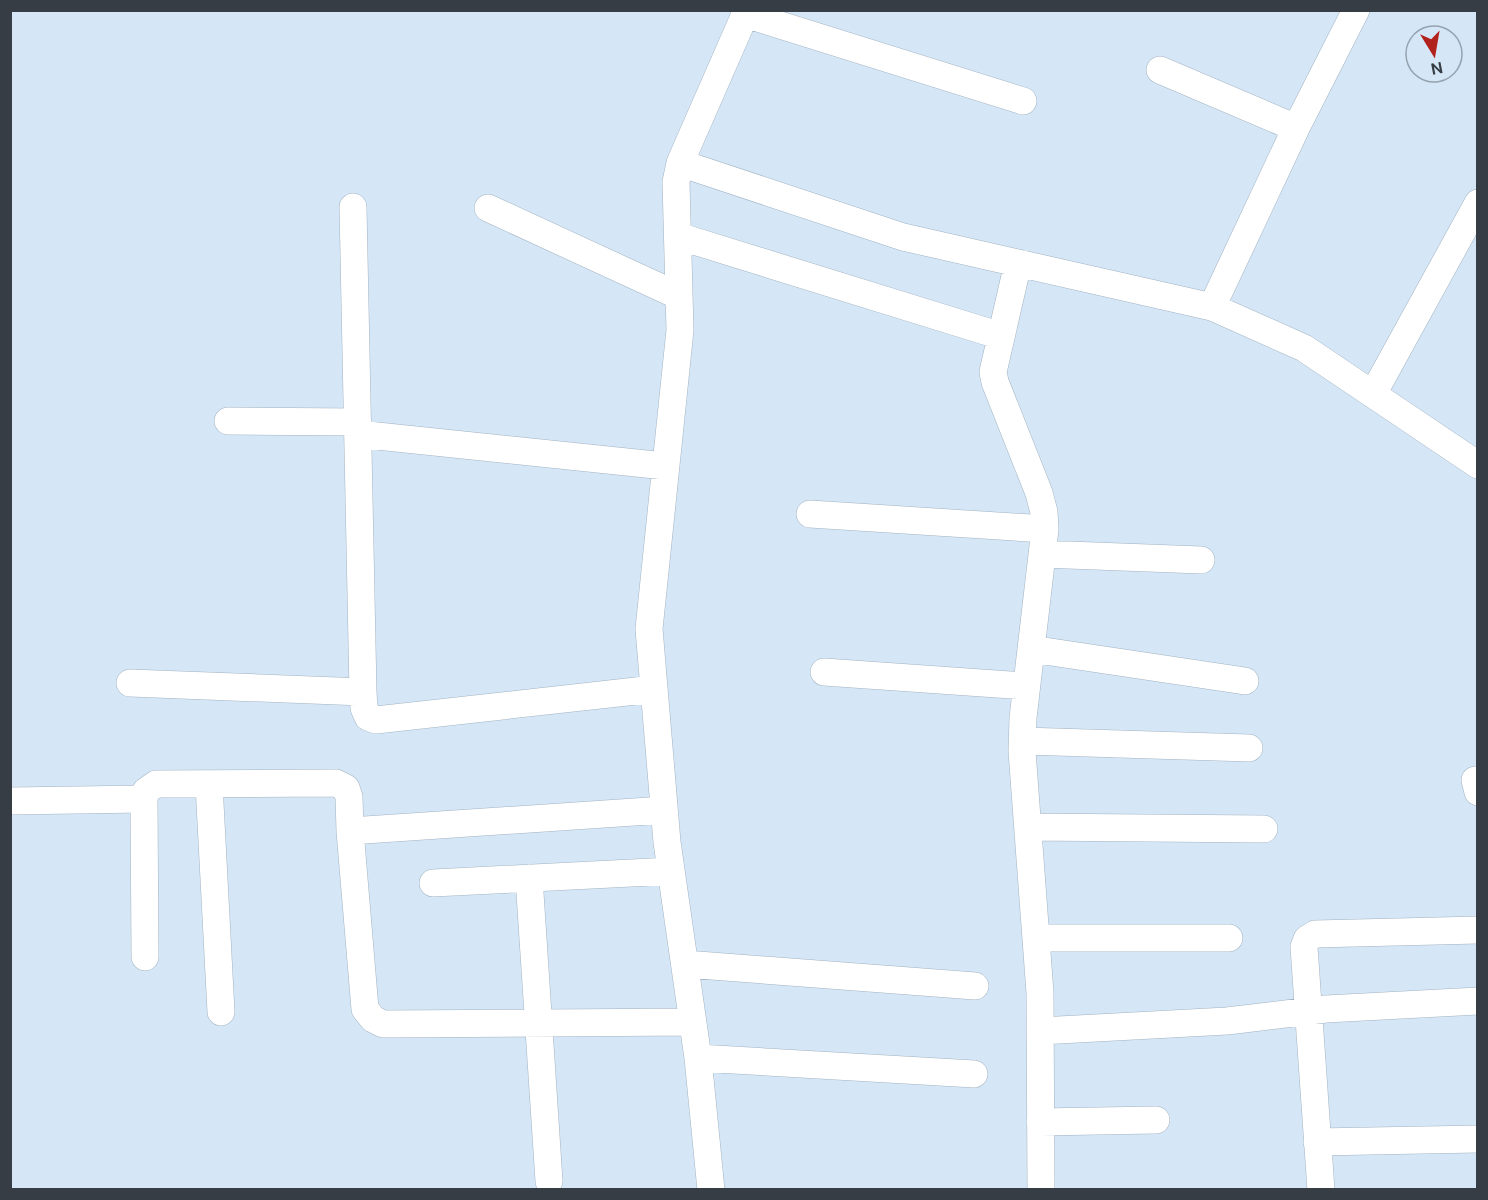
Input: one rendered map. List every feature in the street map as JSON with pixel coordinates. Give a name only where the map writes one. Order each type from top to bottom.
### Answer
[{"type":"street","points":[[1212,308],[1296,129],[1356,10]]},
{"type":"street","points":[[711,1190],[698,1058],[664,810],[649,629],[680,330],[676,182],[680,163],[746,12],[1023,101]]},
{"type":"street","points":[[1160,70],[1296,129]]},
{"type":"street","points":[[680,163],[903,237],[1212,308],[1304,348],[1478,465]]},
{"type":"street","points":[[1373,394],[1478,203]]},
{"type":"street","points":[[353,207],[363,692],[364,708],[368,717],[376,720],[654,690]]},
{"type":"street","points":[[488,208],[679,296]]},
{"type":"street","points":[[678,236],[1001,336]]},
{"type":"street","points":[[1018,263],[994,362],[995,382],[1039,493],[1044,512],[1043,542],[1023,718],[1022,751],[1037,938],[1041,1190]]},
{"type":"street","points":[[228,421],[358,428],[665,466]]},
{"type":"street","points":[[810,514],[1201,560]]},
{"type":"street","points":[[1030,649],[1245,681]]},
{"type":"street","points":[[824,672],[1026,686]]},
{"type":"street","points":[[130,683],[363,692]]},
{"type":"street","points":[[1023,741],[1249,748]]},
{"type":"street","points":[[145,957],[144,799],[146,790],[156,784],[336,783],[346,788],[349,797],[365,1009],[373,1019],[383,1024],[693,1022]]},
{"type":"street","points":[[209,784],[221,1012]]},
{"type":"street","points":[[10,801],[144,799]]},
{"type":"street","points":[[350,831],[664,810]]},
{"type":"street","points":[[1028,827],[1264,830]]},
{"type":"street","points":[[433,883],[671,871]]},
{"type":"street","points":[[529,878],[549,1182]]},
{"type":"street","points":[[1321,1190],[1304,947],[1307,939],[1315,934],[1478,930]]},
{"type":"street","points":[[1037,938],[1229,938]]},
{"type":"street","points":[[685,964],[975,986]]},
{"type":"street","points":[[1040,1031],[1227,1021],[1308,1011],[1478,1001]]},
{"type":"street","points":[[698,1058],[974,1074]]},
{"type":"street","points":[[1041,1122],[1156,1120]]},
{"type":"street","points":[[1317,1142],[1478,1139]]}]
